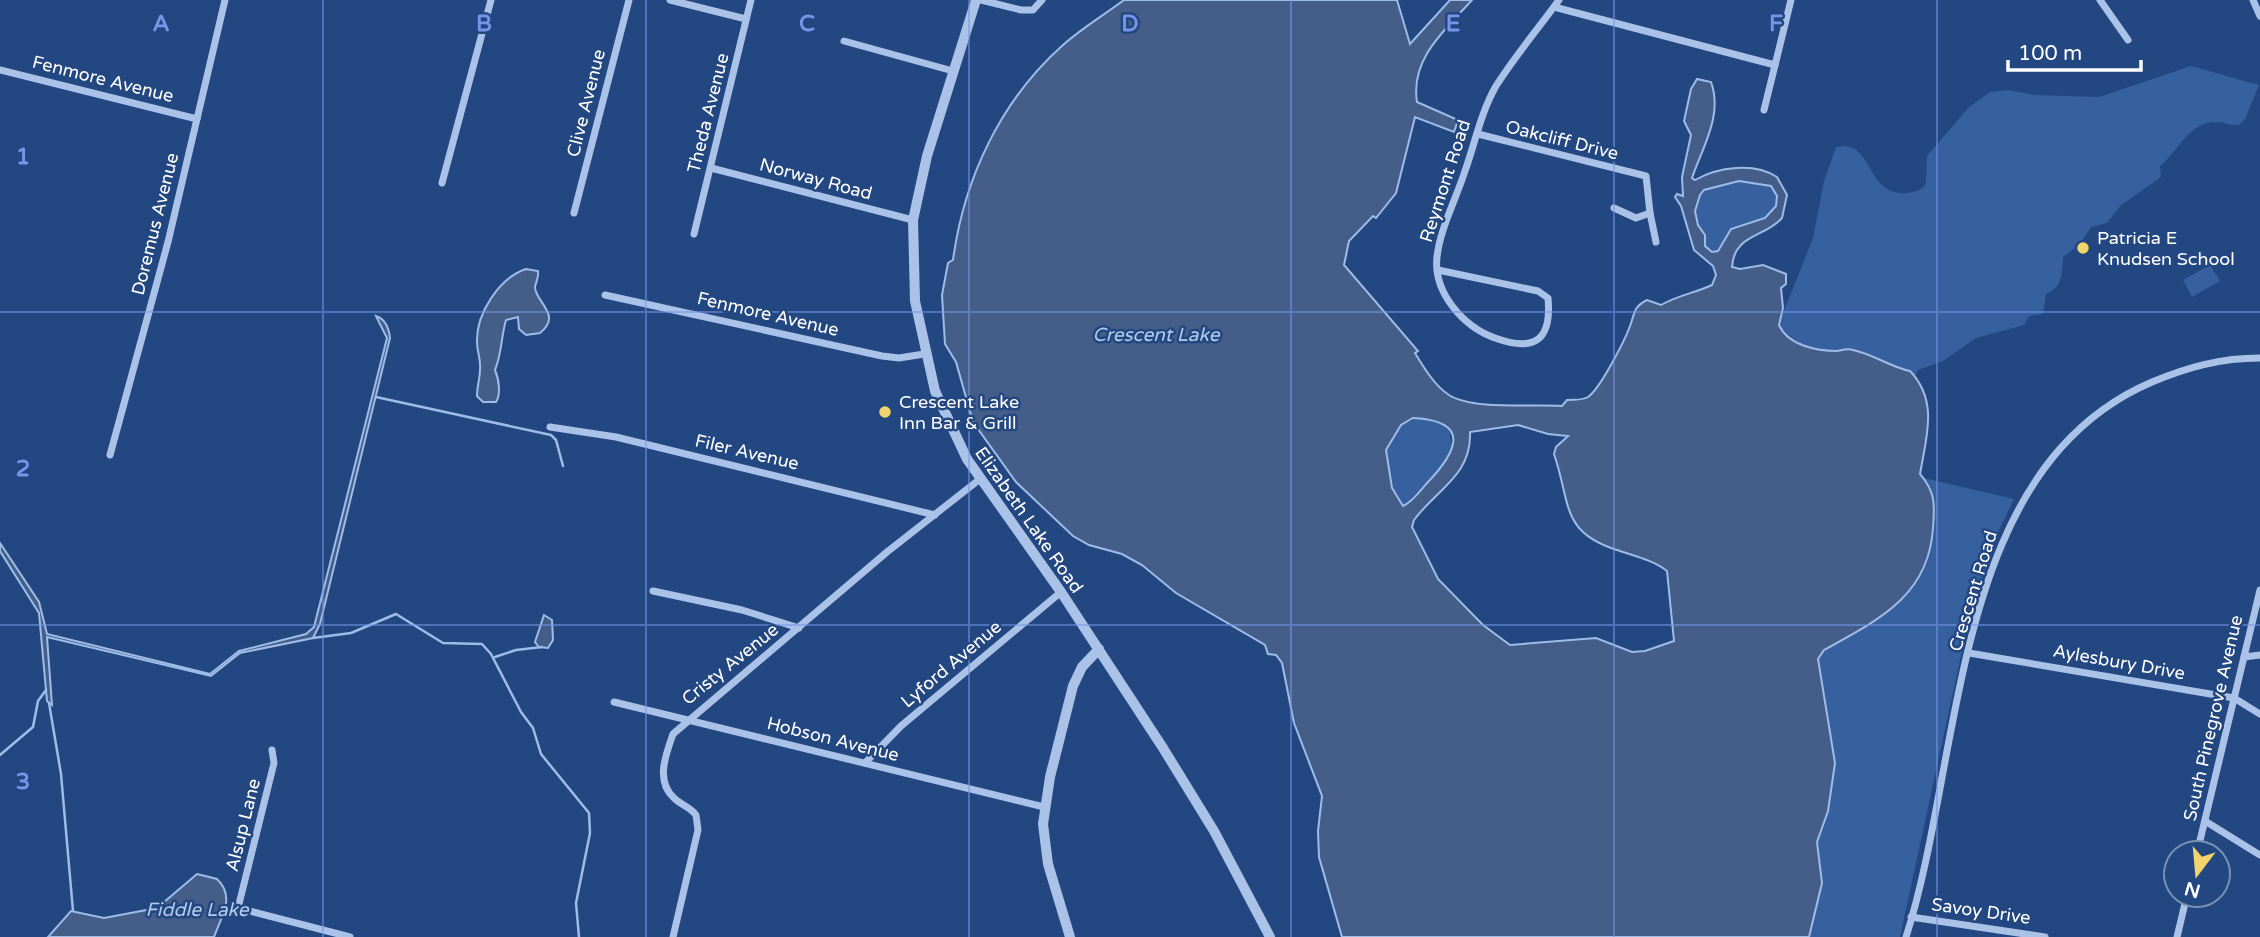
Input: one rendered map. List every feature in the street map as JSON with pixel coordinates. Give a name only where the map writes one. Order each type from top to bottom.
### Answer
[{"type":"street","name":"Doremus Avenue","points":[[110,455],[168,242],[225,0]]},
{"type":"street","points":[[442,183],[491,0]]},
{"type":"street","name":"Clive Avenue","points":[[574,213],[629,0]]},
{"type":"street","points":[[670,0],[746,19]]},
{"type":"street","name":"Theda Avenue","points":[[694,234],[751,0]]},
{"type":"street","points":[[979,0],[1021,10],[1033,10],[1042,0]]},
{"type":"street","name":"Elizabeth Lake Road","points":[[979,0],[953,71],[927,156],[913,220],[913,284],[924,354],[949,428],[980,480],[1099,649],[1208,821],[1266,936]]},
{"type":"street","points":[[1764,110],[1791,0]]},
{"type":"street","points":[[2100,0],[2128,40]]},
{"type":"street","points":[[2253,0],[2260,16]]},
{"type":"street","points":[[1556,4],[1613,23],[1775,65]]},
{"type":"street","name":"Reymont Road","points":[[1438,270],[1538,291],[1548,298],[1549,315],[1541,339],[1531,345],[1518,345],[1473,327],[1455,310],[1440,286],[1436,259],[1495,89],[1556,4]]},
{"type":"street","points":[[844,41],[953,71]]},
{"type":"street","name":"Fenmore Avenue","points":[[0,70],[197,119]]},
{"type":"street","name":"Oakcliff Drive","points":[[1478,134],[1646,176],[1650,213]]},
{"type":"street","name":"Norway Road","points":[[711,168],[913,220]]},
{"type":"street","points":[[1614,208],[1636,218],[1650,213],[1656,242]]},
{"type":"street","name":"Fenmore Avenue","points":[[605,295],[882,356],[900,358],[924,354]]},
{"type":"street","name":"Crescent Road","points":[[1906,937],[1969,653],[1987,585],[2010,524],[2041,471],[2094,414],[2121,396],[2202,363],[2260,358]]},
{"type":"street","name":"Filer Avenue","points":[[550,427],[616,437],[935,515]]},
{"type":"street","name":"Cristy Avenue","points":[[673,937],[698,830],[696,815],[674,798],[665,786],[663,769],[673,734],[887,552],[980,480]]},
{"type":"street","name":"South Pinegrove Avenue","points":[[2200,839],[2260,590]]},
{"type":"street","points":[[653,592],[742,611],[799,628]]},
{"type":"street","name":"Lyford Avenue","points":[[865,763],[901,726],[1060,592]]},
{"type":"street","points":[[1070,937],[1047,859],[1044,807],[1073,686],[1085,663],[1099,649]]},
{"type":"street","name":"Aylesbury Drive","points":[[1969,653],[2234,698],[2260,714]]},
{"type":"street","points":[[2244,657],[2260,655]]},
{"type":"street","name":"Hobson Avenue","points":[[614,702],[1044,807]]},
{"type":"street","name":"Alsup Lane","points":[[272,750],[274,763],[238,908],[350,937]]},
{"type":"street","points":[[2205,821],[2260,855]]},
{"type":"street","points":[[2177,937],[2184,909]]},
{"type":"street","name":"Savoy Drive","points":[[1912,917],[2045,937]]},
{"type":"shaded area","points":[[2191,66],[2259,85],[2245,119],[2239,125],[2207,123],[2191,132],[2160,166],[2161,177],[2120,206],[2107,223],[2091,227],[2080,244],[2063,257],[2059,283],[2046,294],[2043,314],[2029,316],[2024,325],[1976,338],[1943,361],[1918,370],[1915,376],[1910,371],[1885,365],[1854,350],[1834,351],[1802,345],[1781,329],[1780,321],[1813,238],[1824,181],[1836,147],[1848,147],[1857,151],[1876,178],[1893,192],[1912,192],[1926,184],[1927,156],[1969,107],[1990,92],[2008,90],[2036,95],[2099,97]]},
{"type":"shaded area","points":[[1739,181],[1771,186],[1777,196],[1776,206],[1765,218],[1737,227],[1715,253],[1705,246],[1696,204],[1704,190]]},
{"type":"shaded area","points":[[2210,265],[2220,281],[2192,297],[2183,280]]},
{"type":"shaded area","points":[[1419,418],[1441,423],[1449,430],[1453,452],[1443,468],[1403,506],[1392,488],[1386,450],[1401,425]]},
{"type":"shaded area","points":[[1924,478],[2014,499],[1999,530],[1970,614],[1900,937],[1809,937],[1822,883],[1817,842],[1828,811],[1835,763],[1818,659],[1824,650],[1886,612],[1903,598],[1917,581],[1927,562],[1933,540],[1932,494],[1930,485]]},
{"type":"water","name":"Crescent Lake","points":[[1124,0],[1397,0],[1410,44],[1450,0],[1472,0],[1432,46],[1424,59],[1416,87],[1417,102],[1458,120],[1454,132],[1415,117],[1396,193],[1376,218],[1373,216],[1349,241],[1344,265],[1418,351],[1415,353],[1439,387],[1459,400],[1472,403],[1562,406],[1567,400],[1588,397],[1612,364],[1639,305],[1647,300],[1661,305],[1712,285],[1716,275],[1713,266],[1694,250],[1681,206],[1675,197],[1677,194],[1683,196],[1682,177],[1691,135],[1684,121],[1691,89],[1697,79],[1711,82],[1715,106],[1713,118],[1692,178],[1695,180],[1725,169],[1758,169],[1777,177],[1787,195],[1782,218],[1744,242],[1734,256],[1732,267],[1740,269],[1763,265],[1786,274],[1786,284],[1781,288],[1783,308],[1779,325],[1789,338],[1820,350],[1849,349],[1860,352],[1910,371],[1925,395],[1927,407],[1927,433],[1920,474],[1931,492],[1934,512],[1929,552],[1922,572],[1911,589],[1897,603],[1863,628],[1824,650],[1818,659],[1835,763],[1828,811],[1817,842],[1822,883],[1809,937],[1342,937],[1319,857],[1318,831],[1322,796],[1294,723],[1282,663],[1276,655],[1268,654],[1265,645],[1176,593],[1142,565],[1122,554],[1089,545],[1073,536],[1016,482],[973,422],[956,362],[945,344],[942,295],[948,263],[953,260],[966,200],[989,142],[1021,90],[1041,67],[1070,39]],"holes":[[[1739,181],[1771,186],[1777,196],[1776,206],[1765,218],[1731,229],[1718,251],[1712,252],[1705,246],[1705,235],[1698,225],[1695,211],[1700,195],[1704,190]],[[1413,418],[1432,420],[1445,425],[1453,440],[1451,450],[1437,472],[1413,499],[1403,506],[1392,488],[1386,450],[1401,425]],[[1518,425],[1548,434],[1568,436],[1556,447],[1554,454],[1570,514],[1576,525],[1599,543],[1650,561],[1667,571],[1674,641],[1645,651],[1632,652],[1596,638],[1510,645],[1483,625],[1438,579],[1412,527],[1423,509],[1459,471],[1469,447],[1470,432]]]},
{"type":"water","points":[[526,269],[538,271],[536,293],[549,314],[549,320],[540,333],[526,335],[519,329],[518,317],[506,320],[495,370],[499,387],[498,399],[496,402],[483,402],[477,396],[480,366],[477,342],[480,320],[498,289]]},
{"type":"water","points":[[376,316],[386,325],[390,338],[320,624],[313,638],[240,653],[211,676],[47,637],[52,705],[47,701],[39,613],[0,551],[0,543],[39,602],[47,634],[210,674],[239,651],[306,634],[314,627],[387,338]]},
{"type":"water","points":[[544,615],[552,620],[553,640],[548,648],[539,647],[535,642]]},
{"type":"water","name":"Fiddle Lake","points":[[197,874],[217,879],[226,893],[223,915],[214,937],[48,937],[71,911],[104,918],[157,908]]},
{"type":"waterway","points":[[376,397],[551,435],[556,440],[563,466]]},
{"type":"waterway","points":[[313,638],[351,633],[396,614],[443,643],[482,644],[491,654],[521,712],[533,728],[541,754],[589,813],[590,833],[576,903],[579,937]]},
{"type":"waterway","points":[[495,657],[516,650],[542,647]]},
{"type":"waterway","points":[[0,755],[33,727],[38,701],[46,690]]},
{"type":"waterway","points":[[49,703],[61,774],[73,911]]},
{"type":"place","name":"Patricia E Knudsen School","points":[[2083,248]]},
{"type":"place","name":"Crescent Lake Inn Bar & Grill","points":[[885,412]]}]
